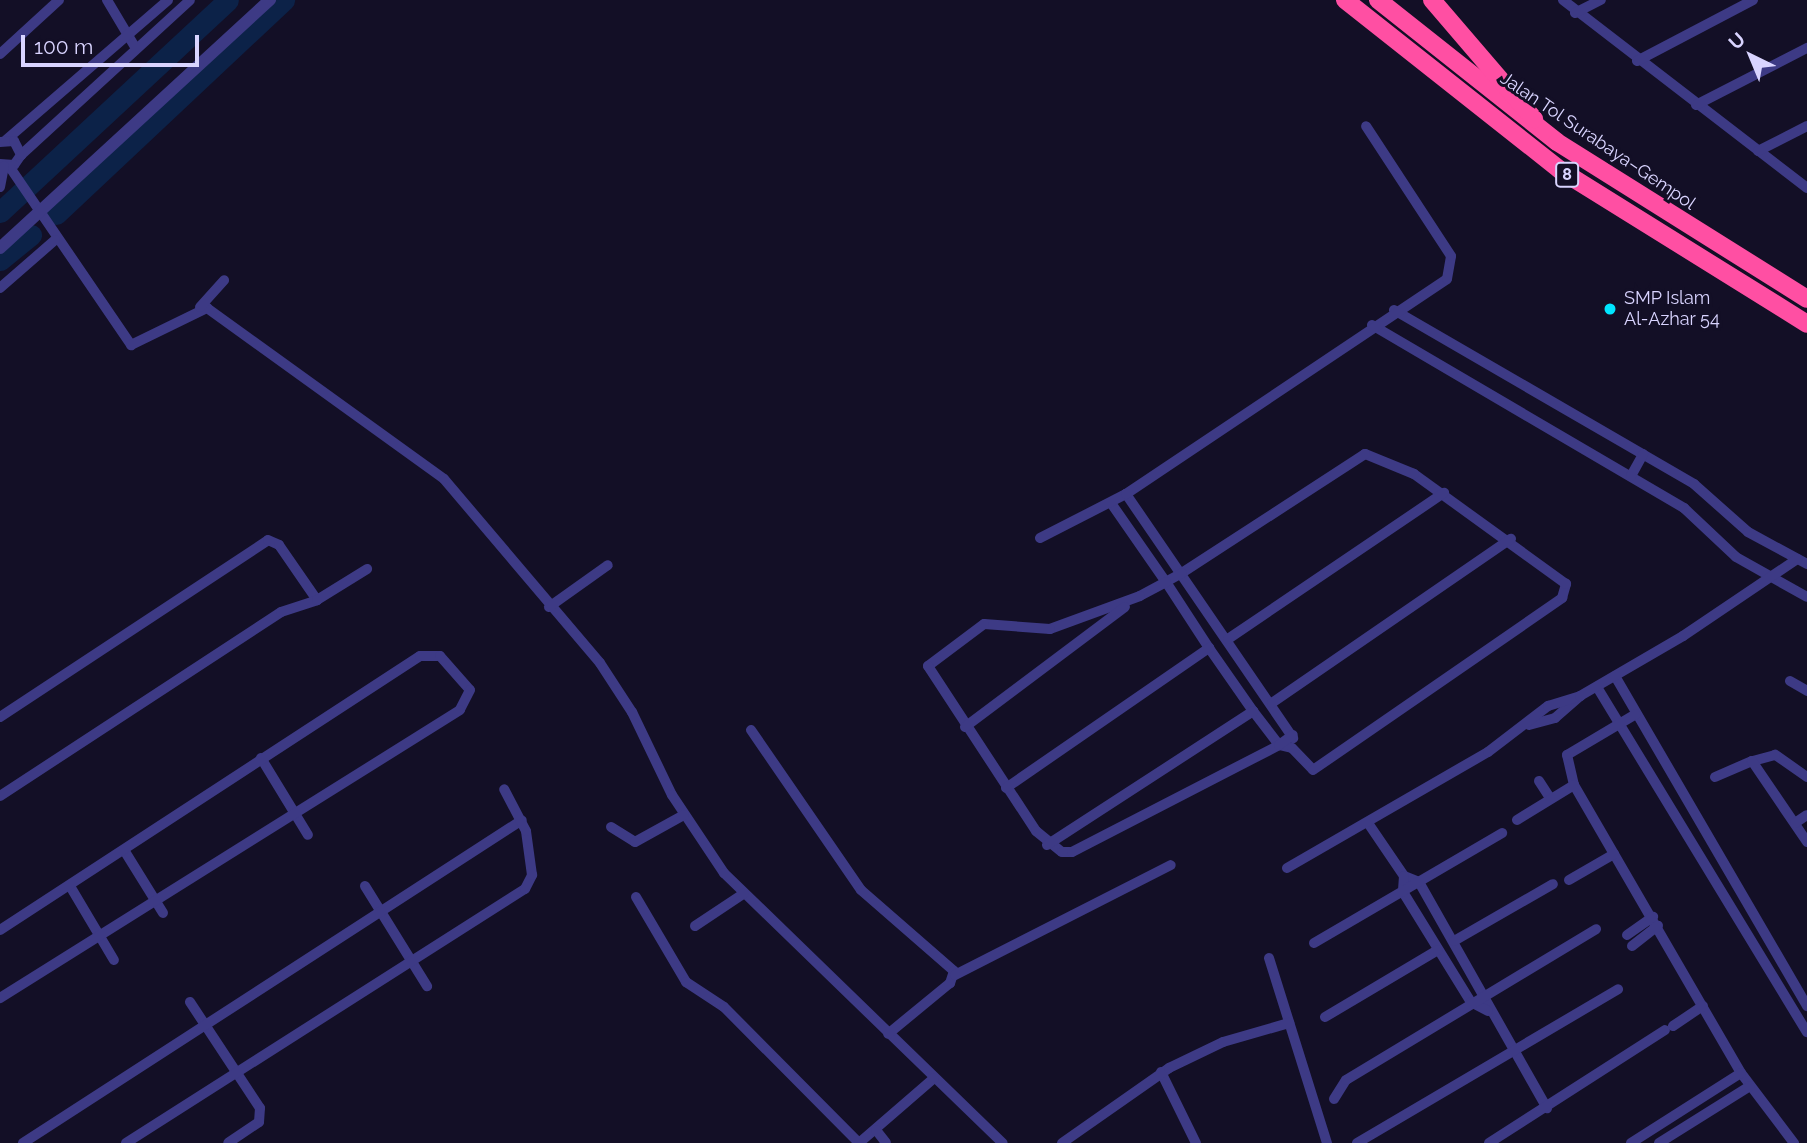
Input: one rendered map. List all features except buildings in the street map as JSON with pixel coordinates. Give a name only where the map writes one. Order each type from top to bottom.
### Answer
[{"type":"highway","name":"8","points":[[1345,0],[1560,170],[1807,324]]},
{"type":"highway","name":"Jalan Tol Surabaya–Gempol","points":[[1378,0],[1538,127],[1629,191],[1807,299]]},
{"type":"highway","points":[[1432,0],[1538,127]]},
{"type":"street","points":[[0,54],[59,0]]},
{"type":"street","points":[[107,0],[135,47]]},
{"type":"street","points":[[3,141],[168,0]]},
{"type":"street","points":[[0,187],[4,165],[21,155],[135,47],[190,0]]},
{"type":"street","points":[[0,248],[35,211],[270,0]]},
{"type":"street","points":[[1563,0],[1575,13],[1637,61],[1807,188]]},
{"type":"street","points":[[1575,13],[1601,0]]},
{"type":"street","points":[[1637,61],[1752,0]]},
{"type":"street","points":[[1696,106],[1807,48]]},
{"type":"street","points":[[1040,538],[1126,494],[1394,310],[1447,279],[1453,260],[1366,126]]},
{"type":"street","points":[[1758,151],[1807,126]]},
{"type":"street","points":[[3,141],[17,144],[21,155]]},
{"type":"street","points":[[4,165],[131,345],[146,342],[200,307],[224,280]]},
{"type":"street","points":[[0,288],[55,240]]},
{"type":"street","points":[[200,307],[429,466],[612,680],[684,815],[743,894],[1003,1143]]},
{"type":"street","points":[[1394,310],[1707,493],[1757,538],[1807,564]]},
{"type":"street","points":[[1372,325],[1631,476],[1773,578],[1807,597]]},
{"type":"street","points":[[965,727],[1140,597],[1166,582],[1182,573],[1365,454],[1386,458],[1444,493],[1511,539],[1562,579],[1567,588],[1562,598],[1321,767],[1310,769],[1292,748],[1279,745],[1253,711],[1166,582],[1111,503]]},
{"type":"street","points":[[1631,476],[1643,454]]},
{"type":"street","points":[[1228,639],[1444,493]]},
{"type":"street","points":[[1126,494],[1293,735],[1292,748]]},
{"type":"street","points":[[1272,703],[1511,539]]},
{"type":"street","points":[[0,717],[268,540],[279,545],[317,600]]},
{"type":"street","points":[[1287,868],[1368,823],[1529,725],[1544,725],[1580,696],[1773,578],[1797,559]]},
{"type":"street","points":[[549,607],[608,565]]},
{"type":"street","points":[[0,796],[281,612],[317,600],[368,569]]},
{"type":"street","points":[[1140,597],[1050,629],[984,624],[972,630],[927,670],[1047,845],[1072,852],[1279,745],[1293,735]]},
{"type":"street","points":[[1006,788],[1209,648]]},
{"type":"street","points":[[0,930],[261,758],[427,654],[440,656],[470,690],[460,710],[292,810],[100,937],[0,998]]},
{"type":"street","points":[[1235,684],[1251,673]]},
{"type":"street","points":[[1615,676],[1807,1006]]},
{"type":"street","points":[[1790,681],[1807,691]]},
{"type":"street","points":[[1597,687],[1807,1032]]},
{"type":"street","points":[[1047,845],[1253,711]]},
{"type":"street","points":[[1636,714],[1567,755],[1574,785],[1656,922],[1741,1073],[1794,1143]]},
{"type":"street","points":[[751,730],[861,890],[955,975]]},
{"type":"street","points":[[1715,777],[1752,761],[1775,755],[1807,777]]},
{"type":"street","points":[[261,758],[308,835]]},
{"type":"street","points":[[1752,761],[1807,842]]},
{"type":"street","points":[[1539,781],[1550,798]]},
{"type":"street","points":[[1517,820],[1574,785]]},
{"type":"street","points":[[126,1143],[528,886],[532,875],[522,820],[504,789]]},
{"type":"street","points":[[611,827],[635,842],[684,815]]},
{"type":"street","points":[[1796,823],[1807,815]]},
{"type":"street","points":[[23,1143],[379,910],[522,820]]},
{"type":"street","points":[[1368,823],[1404,876],[1419,882],[1487,992],[1488,1011],[1547,1108]]},
{"type":"street","points":[[1314,943],[1502,833]]},
{"type":"street","points":[[124,850],[163,913]]},
{"type":"street","points":[[1569,880],[1614,854]]},
{"type":"street","points":[[888,1034],[955,975],[1171,865]]},
{"type":"street","points":[[1404,876],[1403,892],[1438,950],[1471,1003],[1488,1011]]},
{"type":"street","points":[[1454,941],[1553,884]]},
{"type":"street","points":[[70,886],[114,960]]},
{"type":"street","points":[[365,886],[427,986]]},
{"type":"street","points":[[695,926],[743,894]]},
{"type":"street","points":[[636,897],[657,922],[686,982],[717,1000],[859,1143],[934,1079]]},
{"type":"street","points":[[1628,935],[1656,922]]},
{"type":"street","points":[[1632,946],[1656,922]]},
{"type":"street","points":[[1334,1099],[1346,1080],[1487,992],[1596,929]]},
{"type":"street","points":[[1325,1017],[1438,950]]},
{"type":"street","points":[[1269,958],[1327,1143]]},
{"type":"street","points":[[1357,1143],[1618,989]]},
{"type":"street","points":[[190,1002],[262,1114],[228,1143]]},
{"type":"street","points":[[1489,1143],[1703,1006]]},
{"type":"street","points":[[1062,1143],[1161,1072],[1223,1042],[1289,1023]]},
{"type":"street","points":[[1161,1072],[1196,1143]]},
{"type":"street","points":[[1631,1143],[1741,1073]]},
{"type":"street","points":[[1659,1143],[1750,1086]]},
{"type":"street","points":[[876,1130],[886,1143]]},
{"type":"waterway","points":[[0,212],[228,0]]},
{"type":"waterway","points":[[56,214],[284,0]]},
{"type":"waterway","points":[[0,260],[31,235]]},
{"type":"place","name":"SMP Islam Al-Azhar 54","points":[[1610,309]]}]
